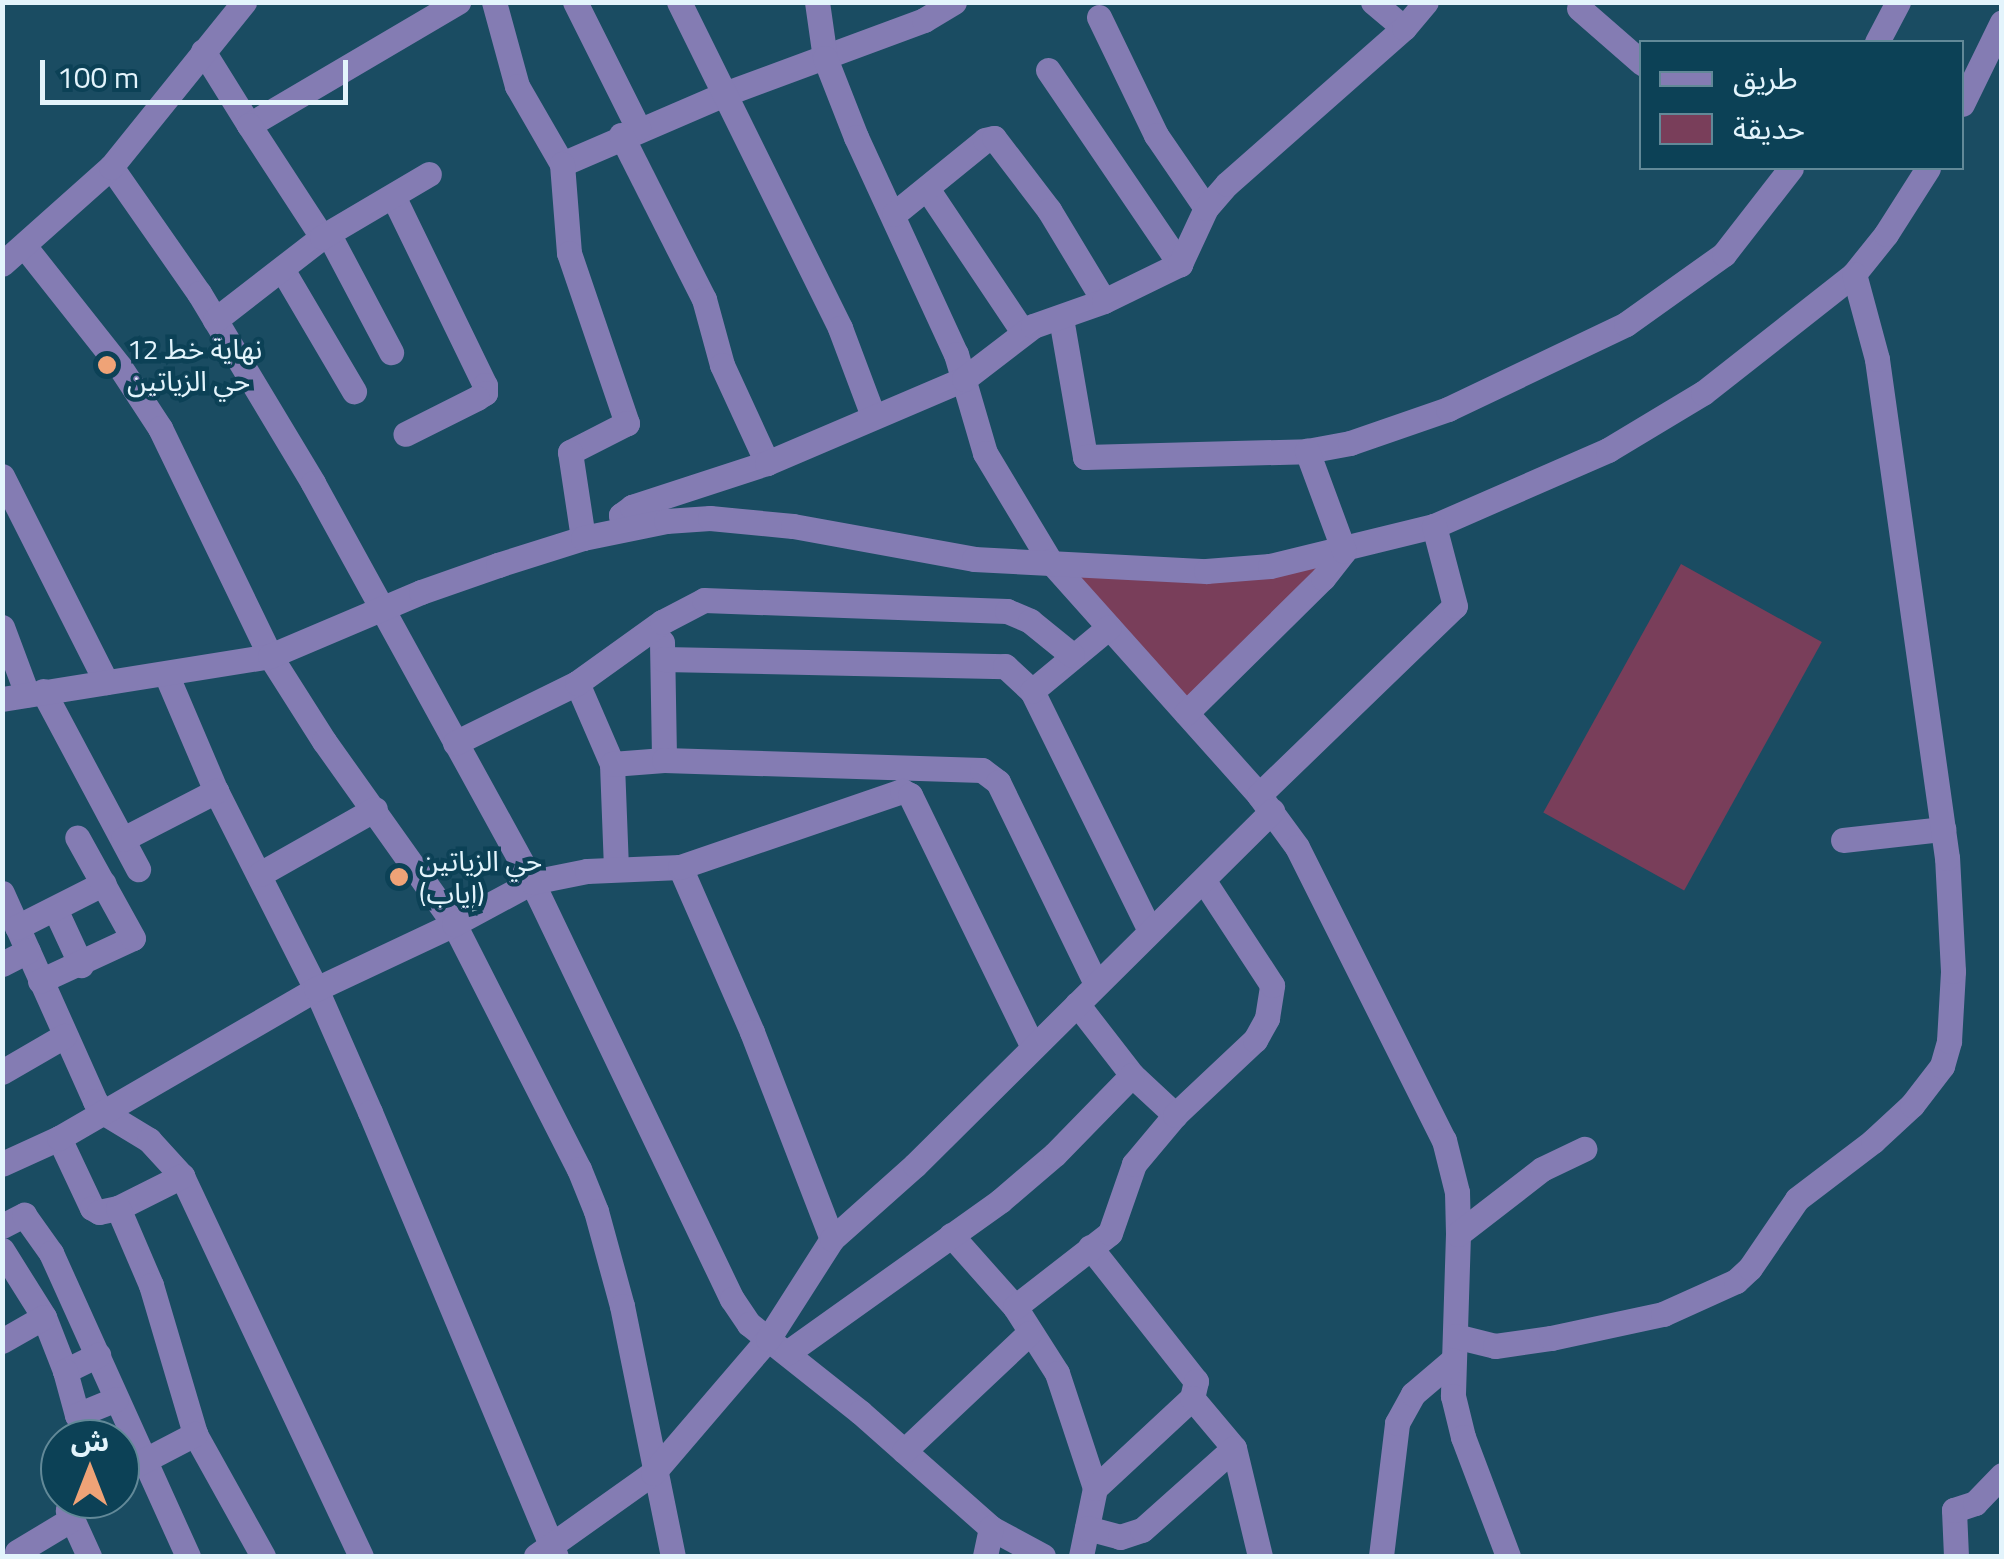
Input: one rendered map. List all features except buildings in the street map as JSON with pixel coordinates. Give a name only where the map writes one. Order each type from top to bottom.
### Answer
[{"type":"street","points":[[2,264],[111,167],[244,2]]},
{"type":"street","points":[[249,125],[458,2]]},
{"type":"street","points":[[494,2],[517,86],[562,164],[569,253],[627,423],[570,452],[583,538]]},
{"type":"street","points":[[575,2],[704,299],[722,365],[767,463]]},
{"type":"street","points":[[679,2],[840,328],[873,416]]},
{"type":"street","points":[[817,2],[825,58],[856,138],[894,214],[964,379],[985,453],[1050,561],[1265,803],[1297,847],[1444,1140],[1457,1192],[1453,1396],[1463,1437],[1508,1556]]},
{"type":"street","points":[[562,164],[727,93],[924,20],[954,2]]},
{"type":"street","points":[[1372,2],[1404,28]]},
{"type":"street","points":[[623,528],[621,515],[632,507],[767,463],[964,379],[1011,346],[1023,332],[1104,301],[1180,264],[1206,208],[1404,28],[1426,2]]},
{"type":"street","points":[[1553,2],[1583,5],[1639,60]]},
{"type":"street","points":[[1878,40],[1898,2]]},
{"type":"street","points":[[1099,17],[1156,135],[1206,208]]},
{"type":"street","points":[[1964,100],[2002,22]]},
{"type":"street","points":[[203,51],[325,235],[391,352]]},
{"type":"street","points":[[1048,70],[1180,264]]},
{"type":"street","points":[[894,214],[985,140],[994,138],[1049,210],[1104,301]]},
{"type":"street","points":[[111,167],[216,320],[314,482],[380,610],[532,882],[732,1299],[749,1324],[991,1528],[1043,1556]]},
{"type":"street","points":[[24,695],[270,656],[380,610],[583,538],[623,528],[710,518],[793,526],[974,559],[1050,561],[1136,570],[1206,571],[1270,566],[1344,551],[1434,526],[1608,450],[1665,418],[1756,354],[1854,274],[1927,170]]},
{"type":"street","points":[[1060,318],[1085,457],[1306,451],[1350,444],[1448,409],[1626,324],[1724,254],[1777,172]]},
{"type":"street","points":[[216,320],[325,235],[429,174]]},
{"type":"street","points":[[928,190],[1023,332]]},
{"type":"street","points":[[394,198],[485,386],[485,393],[477,398],[405,434]]},
{"type":"street","points":[[25,247],[120,367],[160,428],[270,656],[324,741],[454,924],[596,1211],[638,1371],[653,1472],[673,1556]]},
{"type":"street","points":[[282,269],[354,391]]},
{"type":"street","points":[[1381,1556],[1397,1424],[1413,1394],[1454,1348],[1551,1338],[1663,1314],[1736,1281],[1750,1268],[1797,1199],[1912,1105],[1938,1074],[1948,1041],[1952,917],[1943,829],[1877,358],[1854,274]]},
{"type":"street","points":[[1306,451],[1344,551]]},
{"type":"street","points":[[2,476],[51,565],[106,682]]},
{"type":"street","points":[[777,1346],[832,1240],[914,1165],[1204,880],[1265,803],[1454,606],[1434,526]]},
{"type":"street","points":[[1186,712],[1322,578],[1344,551]]},
{"type":"street","points":[[456,742],[577,683],[662,622],[704,600],[1007,611],[1030,621],[1072,655]]},
{"type":"street","points":[[662,622],[664,760]]},
{"type":"street","points":[[2,627],[24,695],[123,840],[138,870]]},
{"type":"street","points":[[1032,691],[1109,627]]},
{"type":"street","points":[[663,659],[1005,666],[1032,691],[1150,932]]},
{"type":"street","points":[[166,674],[216,791],[316,989],[548,1554],[653,1472],[777,1346],[951,1235],[1055,1154],[1132,1075]]},
{"type":"street","points":[[577,683],[612,764],[616,868]]},
{"type":"street","points":[[612,764],[664,760],[982,770],[998,782],[1096,984]]},
{"type":"street","points":[[2,1164],[59,1138],[316,989],[454,924],[532,882],[616,868],[680,867],[880,796],[907,792],[925,782],[924,768]]},
{"type":"street","points":[[123,840],[216,791]]},
{"type":"street","points":[[907,792],[1034,1046]]},
{"type":"street","points":[[260,874],[375,809]]},
{"type":"street","points":[[1843,840],[1943,829]]},
{"type":"street","points":[[40,982],[133,938],[77,837]]},
{"type":"street","points":[[680,867],[752,1032],[832,1240]]},
{"type":"street","points":[[1016,1307],[1110,1233],[1134,1164],[1176,1116],[1255,1040],[1273,997],[1267,974],[1204,880]]},
{"type":"street","points":[[12,917],[55,909],[104,883]]},
{"type":"street","points":[[55,909],[82,965]]},
{"type":"street","points":[[2,964],[12,917]]},
{"type":"street","points":[[12,917],[64,1036],[103,1112],[150,1140],[182,1176],[360,1556]]},
{"type":"street","points":[[1077,1004],[1132,1075],[1176,1116]]},
{"type":"street","points":[[2,1072],[64,1036]]},
{"type":"street","points":[[59,1138],[92,1208],[99,1212],[118,1208],[182,1176]]},
{"type":"street","points":[[1458,1234],[1542,1169],[1584,1149]]},
{"type":"street","points":[[118,1208],[151,1285],[196,1434],[263,1556]]},
{"type":"street","points":[[2,1226],[20,1214],[30,1219],[62,1272],[143,1460],[178,1553]]},
{"type":"street","points":[[951,1235],[1016,1307],[1057,1373],[1096,1488],[1081,1556]]},
{"type":"street","points":[[1090,1247],[1196,1380],[1192,1398],[1096,1488]]},
{"type":"street","points":[[2,1250],[44,1317],[77,1415],[116,1399]]},
{"type":"street","points":[[2,1341],[44,1317]]},
{"type":"street","points":[[904,1452],[1029,1333]]},
{"type":"street","points":[[65,1371],[98,1355]]},
{"type":"street","points":[[1192,1398],[1234,1448],[1260,1556]]},
{"type":"street","points":[[140,1462],[196,1434]]},
{"type":"street","points":[[1088,1528],[1120,1537],[1142,1530],[1234,1448]]},
{"type":"street","points":[[1956,1556],[1954,1510],[1974,1502],[2002,1475]]},
{"type":"street","points":[[11,1548],[58,1519]]},
{"type":"street","points":[[77,1519],[89,1556]]},
{"type":"street","points":[[985,1556],[991,1528]]},
{"type":"green space","points":[[1329,558],[1185,701],[1070,574]]},
{"type":"green space","points":[[1681,564],[1822,642],[1684,890],[1543,812]]},
{"type":"place","name":"نهاية خط 12 حي الزياتين","points":[[107,365]]},
{"type":"place","name":"حي الزياتين (إياب)","points":[[399,877]]}]
